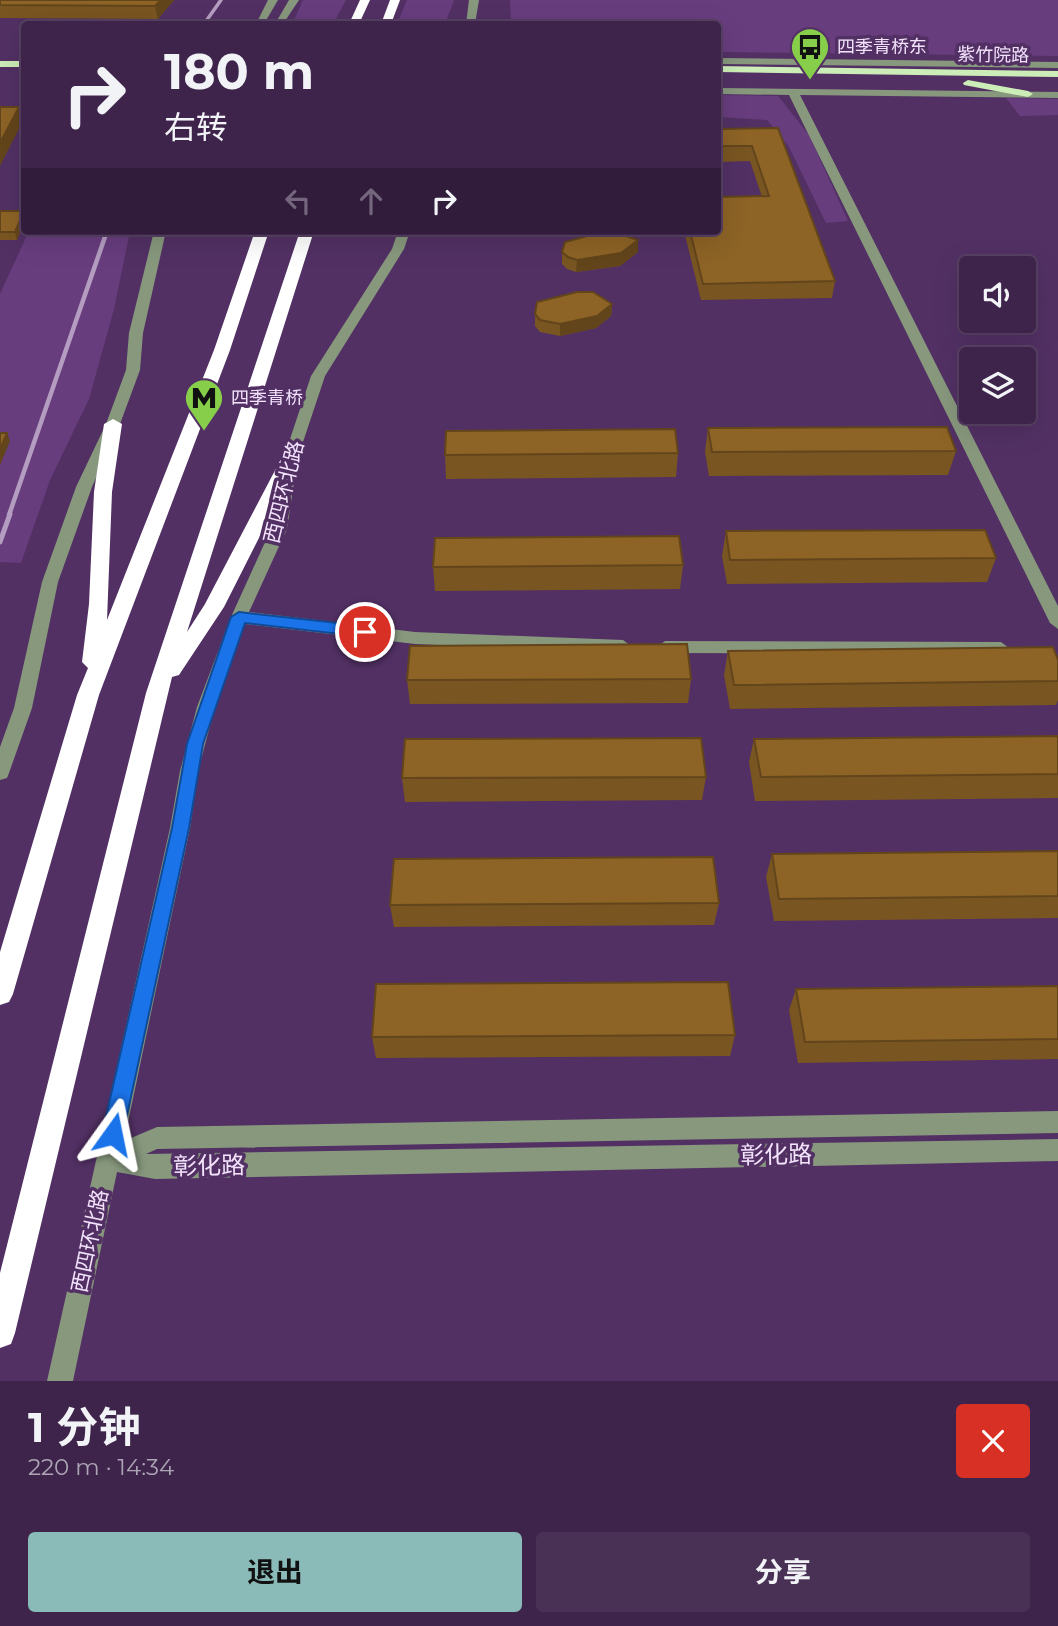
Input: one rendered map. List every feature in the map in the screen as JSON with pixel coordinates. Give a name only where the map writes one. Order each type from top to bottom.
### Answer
[{"type":"highway","points":[[355,21],[365,0]]},
{"type":"highway","points":[[387,21],[396,0]]},
{"type":"highway","points":[[0,994],[88,695],[222,350],[261,235]]},
{"type":"highway","points":[[0,1333],[157,693],[306,235]]},
{"type":"highway","points":[[88,695],[99,604],[103,492],[113,424]]},
{"type":"highway","points":[[157,693],[214,607],[291,457]]},
{"type":"main road","points":[[0,64],[21,64]]},
{"type":"main road","name":"紫竹院路","points":[[721,69],[1058,74]]},
{"type":"main road","points":[[0,73],[21,73]]},
{"type":"main road","name":"紫竹院路","points":[[721,80],[1058,84]]},
{"type":"main road","points":[[968,83],[1027,94]]},
{"type":"street","points":[[283,21],[294,0]]},
{"type":"street","points":[[471,20],[474,0]]},
{"type":"street","points":[[262,21],[271,5]]},
{"type":"street","name":"紫竹院路","points":[[721,61],[1058,65]]},
{"type":"street","name":"紫竹院路","points":[[721,91],[1058,94]]},
{"type":"street","points":[[793,92],[1058,623]]},
{"type":"street","points":[[0,773],[23,708],[50,582],[84,487],[113,424],[133,370],[136,333],[159,235]]},
{"type":"street","name":"西四环北路","points":[[60,1381],[180,828],[195,744],[239,617],[279,529],[291,457],[318,376],[398,249],[403,235]]},
{"type":"street","points":[[239,617],[415,638],[701,649],[1017,648]]},
{"type":"street","name":"彰化路","points":[[107,1159],[158,1138],[1058,1122]]},
{"type":"street","name":"彰化路","points":[[107,1159],[155,1167],[1058,1150]]},
{"type":"shaded area","points":[[303,0],[346,0],[335,21],[294,20]]},
{"type":"shaded area","points":[[407,0],[454,0],[446,21],[398,21]]},
{"type":"shaded area","points":[[510,0],[1058,0],[1058,56],[721,52],[721,21],[511,21]]},
{"type":"shaded area","points":[[721,95],[778,96],[809,135],[848,221],[826,223],[789,147],[767,120],[721,117]]},
{"type":"shaded area","points":[[1006,98],[1058,99],[1058,115],[1020,116]]},
{"type":"shaded area","points":[[27,235],[129,235],[114,309],[89,399],[50,480],[21,563],[0,562],[0,294]]},
{"type":"building","points":[[0,0],[161,0],[155,6],[0,5]]},
{"type":"building","points":[[0,107],[19,107],[0,143]]},
{"type":"building","points":[[778,128],[835,281],[703,284],[691,235],[721,235],[721,197],[769,196],[752,146],[721,146],[721,129]]},
{"type":"building","points":[[0,211],[21,211],[15,232],[0,232]]},
{"type":"building","points":[[591,235],[623,235],[638,240],[621,253],[577,260],[562,252],[565,242]]},
{"type":"building","points":[[577,292],[593,292],[612,304],[597,316],[560,324],[540,320],[535,314],[537,302]]},
{"type":"building","points":[[947,427],[956,451],[712,452],[708,428]]},
{"type":"building","points":[[675,429],[678,453],[445,455],[446,431]]},
{"type":"building","points":[[0,433],[7,433],[0,449]]},
{"type":"building","points":[[985,530],[996,558],[730,560],[726,531]]},
{"type":"building","points":[[679,536],[683,565],[433,567],[435,538]]},
{"type":"building","points":[[687,644],[691,679],[407,680],[410,646]]},
{"type":"building","points":[[1053,647],[1058,660],[1058,681],[734,685],[728,651]]},
{"type":"building","points":[[1058,736],[1058,774],[761,777],[754,739]]},
{"type":"building","points":[[701,738],[706,777],[402,778],[405,739]]},
{"type":"building","points":[[1058,851],[1058,896],[779,899],[772,854]]},
{"type":"building","points":[[713,857],[719,903],[390,905],[394,859]]},
{"type":"building","points":[[728,982],[735,1035],[372,1037],[376,984]]},
{"type":"building","points":[[1058,986],[1058,1039],[805,1042],[796,989]]},
{"type":"railway","points":[[206,21],[221,0]]},
{"type":"railway","points":[[9,515],[106,235]]},
{"type":"railway","points":[[0,542],[10,514]]},
{"type":"place","name":"四季青桥东","points":[[810,81]]},
{"type":"place","name":"四季青桥","points":[[204,432]]},
{"type":"route","points":[[113,1134],[180,828],[195,744],[239,617],[365,632]]}]
